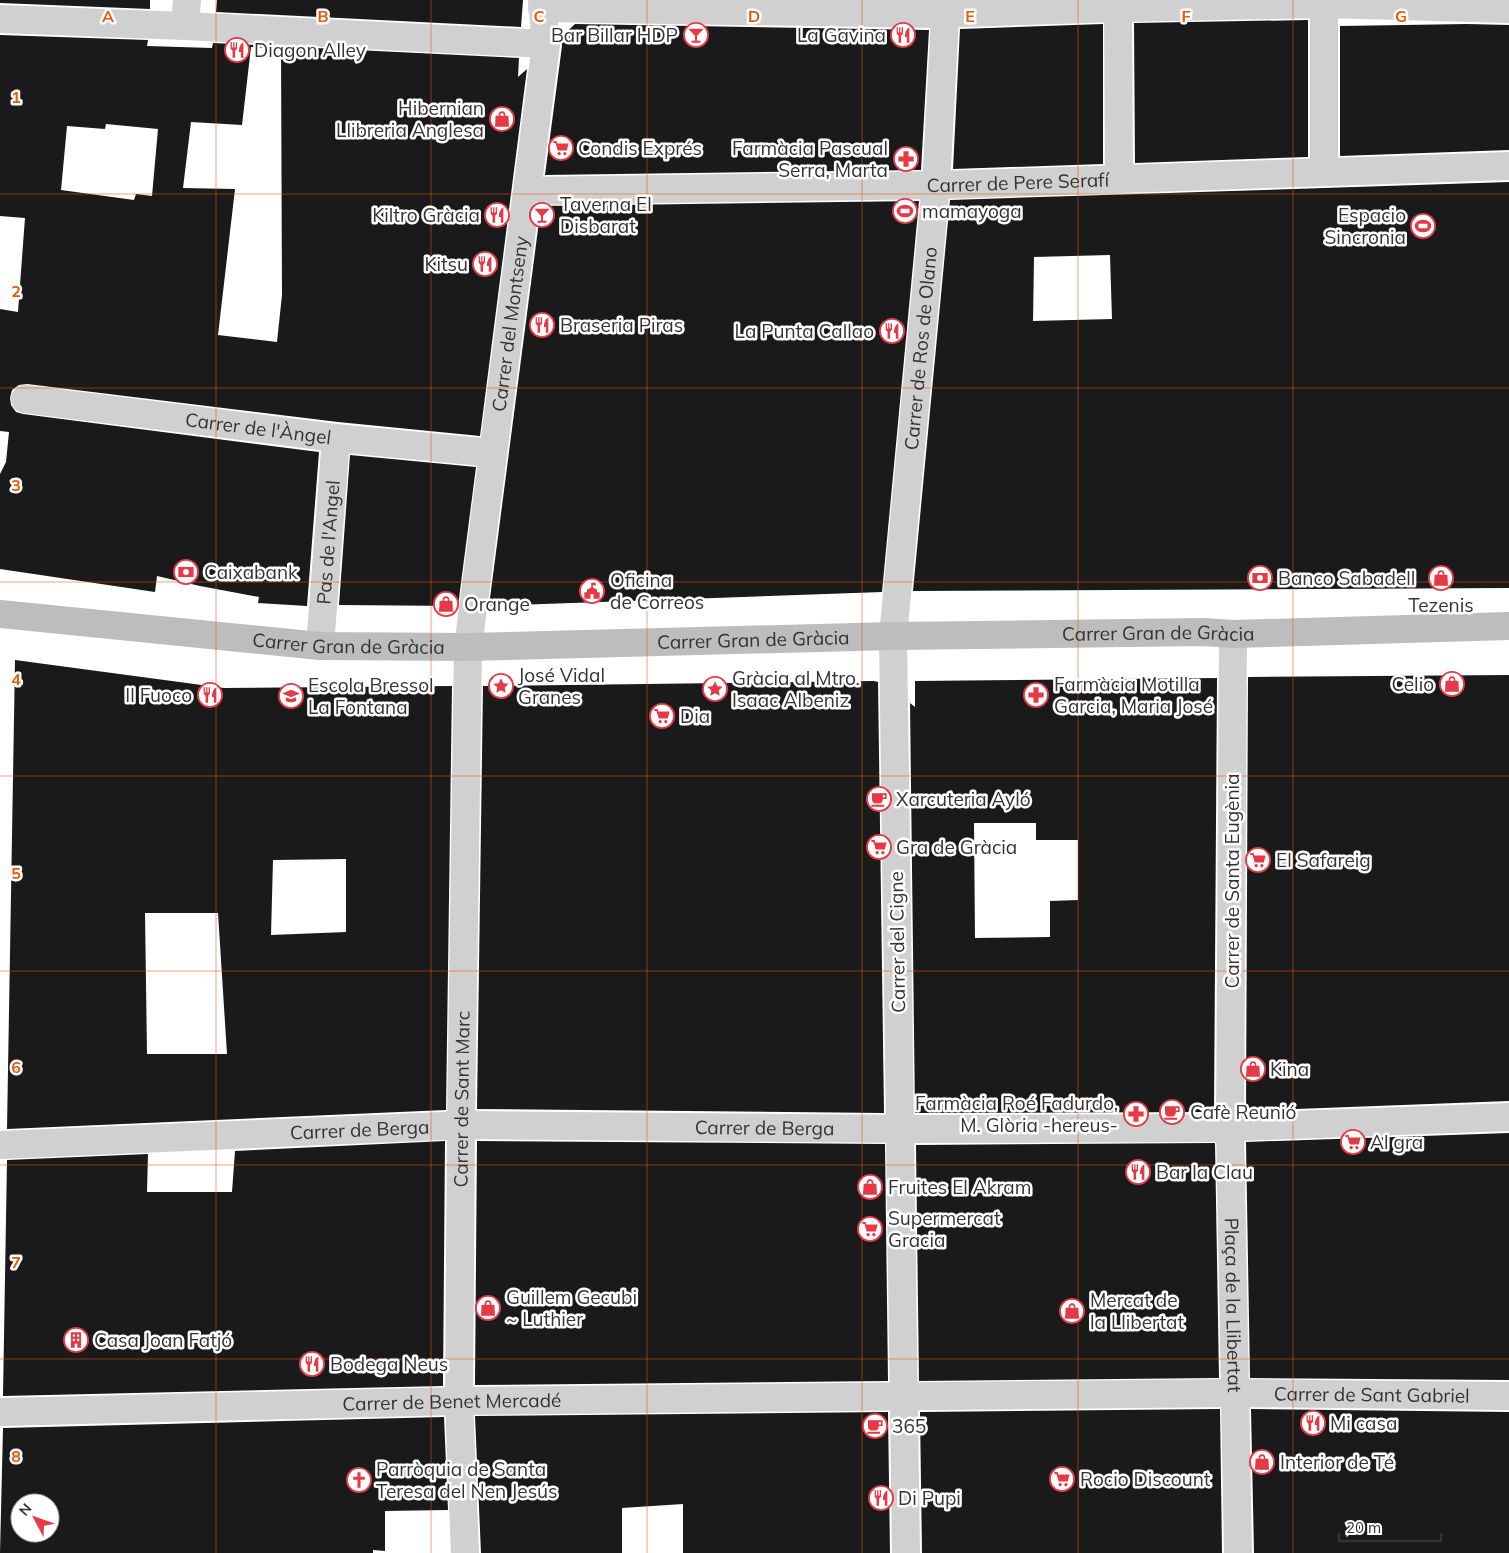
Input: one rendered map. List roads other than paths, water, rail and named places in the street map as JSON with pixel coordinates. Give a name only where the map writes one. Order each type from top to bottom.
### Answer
[{"type":"street","points":[[1324,2],[1324,172]]},
{"type":"street","points":[[542,4],[945,7],[1324,2],[1509,9]]},
{"type":"street","name":"Carrer del Montseny","points":[[468,647],[546,44],[542,4]]},
{"type":"street","points":[[1118,4],[1119,179]]},
{"type":"street","name":"Carrer de Ros de Olano","points":[[893,636],[936,185],[945,7]]},
{"type":"street","points":[[0,19],[186,13],[546,44]]},
{"type":"street","name":"Carrer de Pere Serafí","points":[[527,191],[936,185],[1509,166]]},
{"type":"street","name":"Carrer de l'Àngel","points":[[25,399],[336,438],[493,452]]},
{"type":"street","name":"Pas de l'Angel","points":[[320,646],[336,438]]},
{"type":"street","name":"Carrer Gran de Gràcia","points":[[0,614],[320,646],[468,647],[893,636],[1203,632],[1232,634],[1509,626]]},
{"type":"street","name":"Carrer de Santa Eugènia","points":[[1230,1128],[1232,634]]},
{"type":"street","name":"Carrer del Cigne","points":[[893,636],[900,1128]]},
{"type":"street","name":"Carrer de Sant Marc","points":[[464,1553],[459,1402],[468,647]]},
{"type":"street","points":[[906,1553],[900,1128],[1230,1128],[1509,1117]]},
{"type":"street","name":"Carrer de Berga","points":[[0,1145],[461,1125],[900,1128]]},
{"type":"street","name":"Plaça de la Llibertat","points":[[905,1398],[1236,1393],[1230,1128]]},
{"type":"street","points":[[1236,1393],[1238,1553]]},
{"type":"street","name":"Carrer de Sant Gabriel","points":[[1236,1393],[1509,1396]]},
{"type":"street","name":"Carrer de Benet Mercadé","points":[[0,1412],[459,1402],[905,1398]]},
{"type":"place","name":"Bar Billar HDP","points":[[696,35]]},
{"type":"place","name":"La Gavina","points":[[903,35]]},
{"type":"place","name":"Diagon Alley","points":[[237,50]]},
{"type":"place","name":"Hibernian Llibreria Anglesa","points":[[502,119]]},
{"type":"place","name":"Condis Exprés","points":[[561,148]]},
{"type":"place","name":"Farmàcia Pascual Serra, Marta","points":[[906,159]]},
{"type":"place","name":"mamayoga","points":[[905,211]]},
{"type":"place","name":"Kiltro Gràcia","points":[[497,215]]},
{"type":"place","name":"Taverna El Disbarat","points":[[542,215]]},
{"type":"place","name":"Espacio Sincronia","points":[[1423,226]]},
{"type":"place","name":"Kitsu","points":[[485,264]]},
{"type":"place","name":"Braseria Piras","points":[[542,325]]},
{"type":"place","name":"La Punta Callao","points":[[892,331]]},
{"type":"place","name":"Caixabank","points":[[186,572]]},
{"type":"place","name":"Banco Sabadell","points":[[1260,578]]},
{"type":"place","name":"Tezenis","points":[[1441,578]]},
{"type":"place","name":"Oficina de Correos","points":[[592,591]]},
{"type":"place","name":"Orange","points":[[446,604]]},
{"type":"place","name":"Celio","points":[[1452,684]]},
{"type":"place","name":"José Vidal Granes","points":[[501,686]]},
{"type":"place","name":"Gràcia al Mtro. Isaac Albeniz","points":[[715,689]]},
{"type":"place","name":"Il Fuoco","points":[[210,695]]},
{"type":"place","name":"Farmàcia Motilla Garcia, Maria José","points":[[1036,695]]},
{"type":"place","name":"Escola Bressol La Fontana","points":[[291,696]]},
{"type":"place","name":"Dia","points":[[662,716]]},
{"type":"place","name":"Xarcuteria Ayló","points":[[879,799]]},
{"type":"place","name":"Gra de Gràcia","points":[[879,847]]},
{"type":"place","name":"El Safareig","points":[[1258,860]]},
{"type":"place","name":"Kina","points":[[1253,1069]]},
{"type":"place","name":"Cafè Reunió","points":[[1172,1112]]},
{"type":"place","name":"Farmàcia Roé Fadurdo, M. Glòria -hereus-","points":[[1136,1114]]},
{"type":"place","name":"Al gra","points":[[1353,1142]]},
{"type":"place","name":"Bar la Clau","points":[[1138,1172]]},
{"type":"place","name":"Fruites El Akram","points":[[870,1187]]},
{"type":"place","name":"Supermercat Gracia","points":[[870,1229]]},
{"type":"place","name":"Guillem Gecubi ~ Luthier","points":[[488,1308]]},
{"type":"place","name":"Mercat de la Llibertat","points":[[1072,1311]]},
{"type":"place","name":"Casa Joan Fatjó","points":[[76,1340]]},
{"type":"place","name":"Bodega Neus","points":[[312,1364]]},
{"type":"place","name":"Mi casa","points":[[1313,1423]]},
{"type":"place","name":"365","points":[[875,1426]]},
{"type":"place","name":"Interior de Té","points":[[1262,1462]]},
{"type":"place","name":"Rocio Discount","points":[[1062,1479]]},
{"type":"place","name":"Parròquia de Santa Teresa del Nen Jesús","points":[[359,1480]]},
{"type":"place","name":"Di Pupi","points":[[881,1498]]}]
